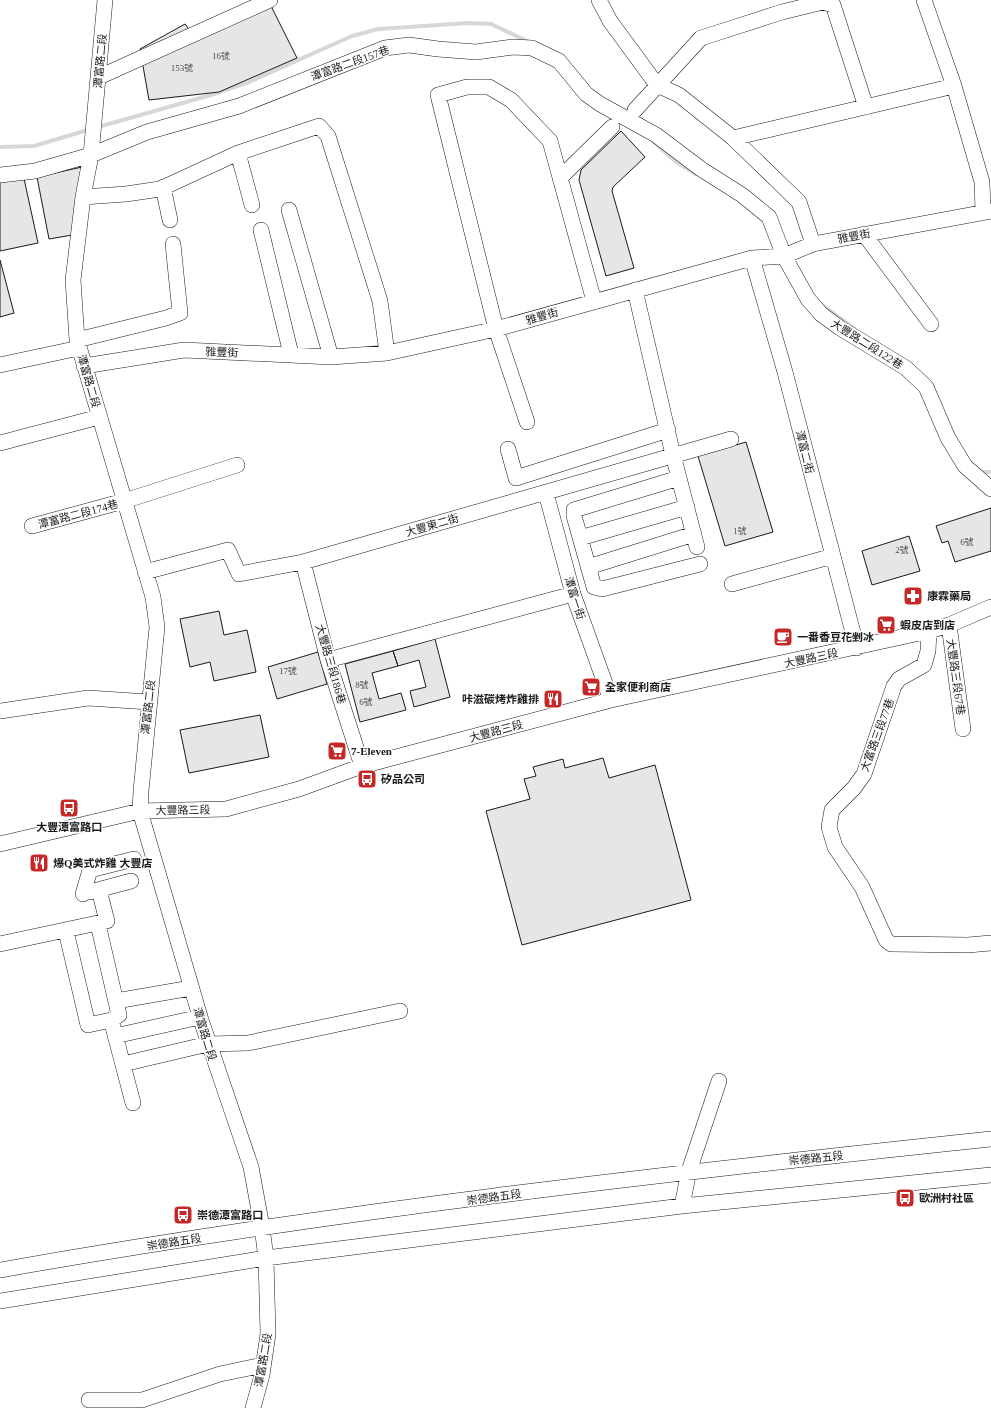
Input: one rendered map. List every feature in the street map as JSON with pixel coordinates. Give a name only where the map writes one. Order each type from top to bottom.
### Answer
[{"type":"street","name":"潭富路二段","points":[[105,0],[91,155],[83,197],[73,280],[78,344],[153,597],[157,627],[140,811],[208,1044],[251,1167],[262,1227],[266,1258],[268,1334],[264,1365],[253,1408]]},
{"type":"street","points":[[99,77],[270,0]]},
{"type":"street","points":[[599,0],[610,21],[658,85],[678,95],[733,138],[799,202],[813,244]]},
{"type":"street","points":[[924,0],[954,86],[982,182],[987,211]]},
{"type":"street","points":[[635,110],[701,38],[782,12],[823,2],[833,4],[866,107]]},
{"type":"street","name":"潭富路二段157巷","points":[[0,174],[35,171],[91,155],[147,132],[239,106],[385,48],[409,44],[438,49],[476,52],[513,47],[532,48],[559,61],[586,94],[600,104],[656,135],[701,169],[742,194],[769,217],[784,256]]},
{"type":"street","points":[[733,138],[954,86]]},
{"type":"street","points":[[527,422],[496,329],[438,95],[467,87],[489,87],[511,100],[550,141],[594,301]]},
{"type":"street","points":[[83,197],[126,194],[163,187],[238,152],[319,126],[328,136],[380,301],[387,353]]},
{"type":"street","points":[[560,178],[612,126]]},
{"type":"street","points":[[238,152],[252,205]]},
{"type":"street","points":[[163,187],[170,220]]},
{"type":"street","points":[[289,210],[331,357]]},
{"type":"street","name":"雅豐街","points":[[84,366],[184,350],[331,357],[387,353],[496,329],[752,258],[784,256],[813,244],[987,211]]},
{"type":"street","points":[[261,230],[291,354]]},
{"type":"street","points":[[864,234],[931,324]]},
{"type":"street","points":[[0,365],[78,344],[180,313],[173,244]]},
{"type":"street","name":"大豐路二段122巷","points":[[784,256],[808,299],[821,314],[840,328],[906,368],[926,387],[948,438],[964,466],[991,488]]},
{"type":"street","name":"潭富二街","points":[[752,258],[785,372],[832,556],[858,648]]},
{"type":"street","points":[[588,567],[696,541],[673,455],[635,290]]},
{"type":"street","points":[[0,443],[99,417]]},
{"type":"street","points":[[508,449],[516,478],[668,430]]},
{"type":"street","name":"大豐東二街","points":[[145,572],[228,550],[239,574],[303,562],[731,439]]},
{"type":"street","name":"潭富路二段174巷","points":[[32,526],[124,501],[237,465]]},
{"type":"street","points":[[679,478],[574,510],[580,538],[594,587],[602,589],[700,564]]},
{"type":"street","name":"潭富一街","points":[[546,493],[573,594],[611,700]]},
{"type":"street","points":[[580,538],[687,507]]},
{"type":"street","points":[[732,584],[832,556]]},
{"type":"street","name":"大豐路三段186巷","points":[[303,562],[328,660],[362,766]]},
{"type":"street","points":[[328,660],[573,594]]},
{"type":"street","name":"大豐路三段","points":[[0,844],[140,811],[226,809],[299,789],[362,766],[611,700],[858,648],[929,631],[949,625],[991,607]]},
{"type":"street","name":"大豐路三段67巷","points":[[949,625],[963,729]]},
{"type":"street","name":"大富路三段77巷","points":[[929,631],[928,650],[924,666],[899,678],[894,686],[864,774],[854,788],[832,810],[829,826],[835,847],[862,887],[886,940],[891,944],[991,943]]},
{"type":"street","points":[[0,711],[88,698],[149,702]]},
{"type":"street","points":[[131,881],[83,894],[90,870],[134,858]]},
{"type":"street","points":[[0,944],[107,921],[99,890]]},
{"type":"street","points":[[66,931],[88,1025],[111,1020],[119,1015],[98,924]]},
{"type":"street","points":[[116,1001],[191,988]]},
{"type":"street","points":[[123,1064],[208,1044],[248,1043],[400,1011]]},
{"type":"street","points":[[115,1036],[200,1017]]},
{"type":"street","points":[[111,1020],[133,1103]]},
{"type":"street","points":[[682,1206],[689,1171],[719,1081]]},
{"type":"street","name":"崇德路五段","points":[[0,1270],[262,1227],[689,1171],[991,1139]]},
{"type":"street","points":[[0,1301],[266,1258],[682,1206],[991,1175]]},
{"type":"street","points":[[89,1400],[142,1400],[220,1374],[264,1365]]},
{"type":"building","points":[[268,0],[297,58],[219,92],[149,100],[140,49],[185,24],[193,35]]},
{"type":"building","points":[[621,131],[645,157],[613,187],[612,191],[634,268],[606,276],[579,180],[581,170]]},
{"type":"building","points":[[82,167],[78,234],[49,239],[37,177]]},
{"type":"building","points":[[23,174],[38,243],[0,251],[0,179]]},
{"type":"building","points":[[0,260],[14,313],[0,317]]},
{"type":"building","points":[[746,442],[773,532],[725,546],[698,456]]},
{"type":"building","points":[[991,508],[991,551],[955,562],[948,541],[942,543],[936,526]]},
{"type":"building","points":[[909,536],[920,571],[872,585],[862,551]]},
{"type":"building","points":[[219,611],[224,635],[247,630],[256,672],[214,681],[210,662],[190,667],[180,619]]},
{"type":"building","points":[[435,639],[450,697],[414,707],[410,691],[426,687],[419,660],[398,666],[393,651]]},
{"type":"building","points":[[393,651],[398,666],[372,673],[379,699],[401,693],[406,710],[360,722],[345,664]]},
{"type":"building","points":[[318,652],[327,684],[277,699],[268,667]]},
{"type":"building","points":[[260,715],[269,757],[189,773],[180,730]]},
{"type":"building","points":[[603,758],[609,778],[655,765],[691,900],[522,945],[486,811],[530,799],[524,779],[536,776],[533,767],[563,759],[565,768]]},
{"type":"waterway","points":[[98,127],[211,95],[249,82],[352,36],[378,29],[469,23],[491,24],[529,42]]},
{"type":"waterway","points":[[0,147],[34,146],[91,129]]},
{"type":"waterway","points":[[653,141],[676,162],[696,174]]},
{"type":"waterway","points":[[822,305],[854,328]]},
{"type":"waterway","points":[[978,472],[991,472]]},
{"type":"place","name":"康霖藥局","points":[[913,596]]},
{"type":"place","name":"蝦皮店到店","points":[[886,625]]},
{"type":"place","name":"一番香豆花剉冰","points":[[783,637]]},
{"type":"place","name":"全家便利商店","points":[[591,687]]},
{"type":"place","name":"咔滋碳烤炸雞排","points":[[553,699]]},
{"type":"place","name":"7-Eleven","points":[[337,751]]},
{"type":"place","name":"矽品公司","points":[[367,779]]},
{"type":"place","name":"大豐潭富路口","points":[[69,808]]},
{"type":"place","name":"爆Q美式炸雞 大豐店","points":[[39,863]]},
{"type":"place","name":"歐洲村社區","points":[[905,1198]]},
{"type":"place","name":"崇德潭富路口","points":[[183,1215]]}]
